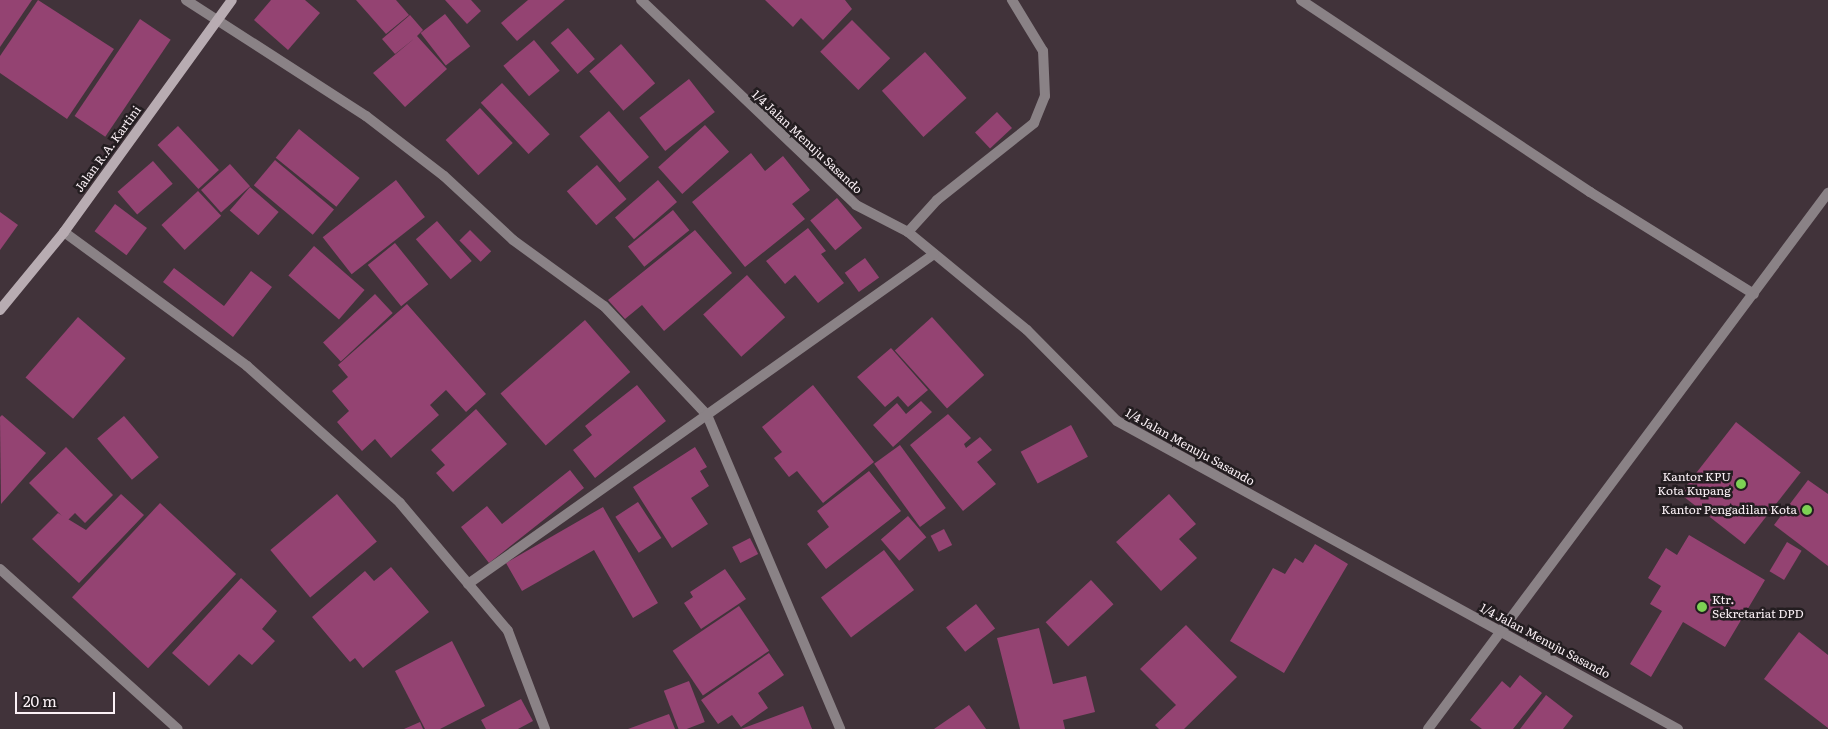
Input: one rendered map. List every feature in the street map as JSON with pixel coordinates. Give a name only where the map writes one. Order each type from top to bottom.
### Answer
[{"type":"street","points":[[186,0],[366,116],[444,176],[513,240],[604,306],[707,415],[840,729]]},
{"type":"street","name":"Jalan R.A. Kartini","points":[[0,310],[64,232],[232,0]]},
{"type":"street","name":"1/4 Jalan Menuju Sasando","points":[[641,0],[856,206],[908,232],[1027,330],[1116,421],[1678,729]]},
{"type":"street","points":[[908,232],[937,200],[1034,123],[1045,96],[1043,51],[1012,0]]},
{"type":"street","points":[[1301,0],[1590,192],[1754,294]]},
{"type":"street","points":[[1428,729],[1499,630],[1754,294],[1828,193]]},
{"type":"street","points":[[64,232],[247,366],[400,503],[508,631],[544,729]]},
{"type":"street","points":[[468,584],[934,254]]},
{"type":"street","points":[[0,569],[178,729]]},
{"type":"building","points":[[0,0],[32,0],[0,47]]},
{"type":"building","points":[[38,0],[114,49],[67,119],[0,73],[0,56]]},
{"type":"building","points":[[271,0],[305,0],[320,13],[288,50],[254,20]]},
{"type":"building","points":[[356,0],[396,0],[409,15],[386,34]]},
{"type":"building","points":[[445,0],[471,0],[481,11],[467,24]]},
{"type":"building","points":[[528,0],[565,0],[517,41],[501,23]]},
{"type":"building","points":[[765,0],[845,0],[852,9],[823,40],[801,18],[793,27]]},
{"type":"building","points":[[445,14],[470,46],[446,65],[421,33]]},
{"type":"building","points":[[410,15],[423,30],[417,36],[447,69],[405,107],[373,73],[415,38],[395,54],[382,39]]},
{"type":"building","points":[[140,19],[171,40],[105,137],[75,116]]},
{"type":"building","points":[[852,20],[890,58],[858,90],[820,52]]},
{"type":"building","points":[[568,28],[595,59],[578,74],[551,43]]},
{"type":"building","points":[[534,40],[560,71],[529,96],[503,66]]},
{"type":"building","points":[[621,44],[655,83],[623,111],[589,72]]},
{"type":"building","points":[[925,52],[966,98],[923,137],[882,91]]},
{"type":"building","points":[[689,79],[715,112],[665,151],[639,118]]},
{"type":"building","points":[[502,83],[550,134],[529,154],[481,103]]},
{"type":"building","points":[[480,108],[513,143],[478,175],[446,140]]},
{"type":"building","points":[[609,111],[649,157],[620,183],[580,137]]},
{"type":"building","points":[[997,112],[1012,128],[990,149],[975,132]]},
{"type":"building","points":[[705,125],[729,152],[682,194],[658,167]]},
{"type":"building","points":[[178,126],[219,170],[198,189],[158,145]]},
{"type":"building","points":[[299,129],[360,178],[336,207],[276,158]]},
{"type":"building","points":[[751,153],[765,171],[783,156],[810,190],[792,204],[805,219],[745,267],[692,202]]},
{"type":"building","points":[[275,160],[334,209],[313,235],[254,185]]},
{"type":"building","points":[[153,161],[173,184],[137,214],[118,192]]},
{"type":"building","points":[[230,164],[250,186],[221,212],[201,190]]},
{"type":"building","points":[[597,165],[627,199],[596,225],[567,191]]},
{"type":"building","points":[[396,180],[425,217],[352,274],[323,237]]},
{"type":"building","points":[[658,180],[677,202],[634,239],[615,217]]},
{"type":"building","points":[[250,187],[279,212],[258,235],[230,210]]},
{"type":"building","points":[[198,191],[221,216],[185,250],[161,225]]},
{"type":"building","points":[[837,198],[862,228],[835,250],[810,220]]},
{"type":"building","points":[[115,204],[147,228],[126,255],[95,231]]},
{"type":"building","points":[[673,210],[689,230],[644,267],[628,247]]},
{"type":"building","points":[[0,212],[18,225],[0,250]]},
{"type":"building","points":[[437,221],[472,261],[451,279],[416,239]]},
{"type":"building","points":[[808,228],[826,251],[821,254],[844,283],[818,303],[795,275],[785,284],[766,261]]},
{"type":"building","points":[[470,230],[491,251],[481,262],[459,241]]},
{"type":"building","points":[[695,230],[732,273],[664,331],[642,305],[625,319],[608,300]]},
{"type":"building","points":[[395,243],[428,284],[401,306],[368,265]]},
{"type":"building","points":[[314,246],[365,290],[339,319],[288,275]]},
{"type":"building","points":[[865,258],[879,277],[859,292],[845,273]]},
{"type":"building","points":[[174,268],[224,306],[251,271],[272,287],[233,337],[163,282]]},
{"type":"building","points":[[747,275],[785,317],[741,357],[703,314]]},
{"type":"building","points":[[375,294],[393,313],[341,361],[323,342]]},
{"type":"building","points":[[407,304],[486,394],[466,412],[446,390],[430,405],[439,415],[391,458],[375,439],[362,451],[337,422],[349,411],[332,391],[348,377],[338,365]]},
{"type":"building","points":[[78,317],[126,358],[73,419],[26,377]]},
{"type":"building","points":[[932,317],[984,375],[947,408],[895,350]]},
{"type":"building","points":[[585,320],[630,372],[546,446],[500,393]]},
{"type":"building","points":[[891,348],[928,390],[908,407],[898,396],[885,407],[857,377]]},
{"type":"building","points":[[637,385],[666,421],[595,478],[573,450],[592,435],[585,426]]},
{"type":"building","points":[[813,385],[874,462],[823,503],[797,471],[789,477],[774,458],[782,452],[762,427]]},
{"type":"building","points":[[921,401],[932,412],[893,447],[873,425],[897,403],[906,414]]},
{"type":"building","points":[[476,409],[507,444],[453,492],[436,473],[445,465],[431,450]]},
{"type":"building","points":[[948,414],[971,438],[964,444],[966,448],[980,437],[992,450],[977,462],[996,484],[963,511],[910,445]]},
{"type":"building","points":[[2,415],[46,453],[1,504],[0,417]]},
{"type":"building","points":[[124,416],[159,457],[132,480],[97,438]]},
{"type":"building","name":"Kantor KPU Kota Kupang","points":[[1736,422],[1801,472],[1745,544],[1680,494]]},
{"type":"building","points":[[1071,425],[1088,457],[1038,484],[1021,452]]},
{"type":"building","points":[[900,445],[946,508],[920,527],[874,464]]},
{"type":"building","points":[[66,447],[113,495],[85,523],[75,513],[67,521],[29,483]]},
{"type":"building","points":[[695,447],[707,467],[700,471],[709,486],[691,498],[708,524],[672,548],[633,487]]},
{"type":"building","points":[[570,470],[584,488],[489,563],[461,527],[487,506],[502,524]]},
{"type":"building","points":[[869,471],[901,511],[826,569],[807,544],[829,527],[817,511]]},
{"type":"building","name":"Kantor Pengadilan Kota","points":[[1808,480],[1828,494],[1828,566],[1774,525]]},
{"type":"building","points":[[121,494],[144,515],[79,583],[32,539],[58,513],[86,530]]},
{"type":"building","points":[[337,494],[377,541],[310,597],[270,550]]},
{"type":"building","points":[[1169,494],[1196,524],[1179,539],[1197,558],[1161,591],[1116,542]]},
{"type":"building","points":[[638,502],[661,538],[639,553],[615,517]]},
{"type":"building","points":[[160,503],[236,574],[148,668],[72,597]]},
{"type":"building","points":[[603,507],[658,603],[633,618],[594,550],[522,591],[506,563]]},
{"type":"building","points":[[908,516],[926,537],[899,561],[881,540]]},
{"type":"building","points":[[944,529],[952,545],[939,552],[931,536]]},
{"type":"building","name":"Ktr. Sekretariat DPD","points":[[1689,535],[1765,580],[1725,647],[1683,622],[1651,677],[1630,664],[1662,611],[1650,604],[1661,586],[1648,578],[1666,548],[1677,555]]},
{"type":"building","points":[[750,538],[758,554],[740,563],[732,547]]},
{"type":"building","points":[[1787,542],[1802,551],[1784,580],[1769,571]]},
{"type":"building","points":[[1315,544],[1348,564],[1284,673],[1230,641],[1273,568],[1285,574],[1295,558],[1303,563]]},
{"type":"building","points":[[884,550],[914,590],[851,637],[821,598]]},
{"type":"building","points":[[391,567],[429,612],[363,668],[355,658],[350,662],[312,617],[365,571],[374,581]]},
{"type":"building","points":[[725,569],[746,599],[701,629],[684,603],[693,597],[690,592]]},
{"type":"building","points":[[241,578],[277,611],[262,629],[275,641],[252,665],[239,654],[209,686],[172,653]]},
{"type":"building","points":[[1091,580],[1114,604],[1068,646],[1046,622]]},
{"type":"building","points":[[976,604],[995,628],[965,652],[946,627]]},
{"type":"building","points":[[739,606],[769,651],[703,696],[673,651]]},
{"type":"building","points":[[1186,625],[1237,677],[1184,729],[1159,729],[1155,725],[1176,705],[1140,669]]},
{"type":"building","points":[[1039,628],[1053,684],[1086,676],[1095,712],[1063,720],[1065,729],[1020,729],[997,638]]},
{"type":"building","points":[[1799,632],[1828,655],[1828,728],[1764,679]]},
{"type":"building","points":[[452,641],[485,706],[440,729],[425,729],[395,671]]},
{"type":"building","points":[[769,653],[784,675],[758,693],[768,708],[741,727],[732,715],[718,724],[701,700]]},
{"type":"building","points":[[1520,675],[1542,693],[1513,729],[1482,729],[1470,720],[1502,681],[1510,688]]},
{"type":"building","points":[[689,681],[705,722],[687,729],[679,729],[664,691]]},
{"type":"building","points":[[1546,695],[1573,716],[1563,729],[1520,729]]},
{"type":"building","points":[[521,699],[533,721],[518,729],[486,729],[481,720]]},
{"type":"building","points":[[969,705],[986,729],[934,729]]},
{"type":"building","points":[[803,706],[812,729],[741,729]]},
{"type":"building","points":[[669,714],[675,729],[628,729]]},
{"type":"building","points":[[420,722],[423,729],[404,729]]},
{"type":"place","name":"Kantor KPU Kota Kupang","points":[[1741,484]]},
{"type":"place","name":"Kantor Pengadilan Kota","points":[[1807,510]]},
{"type":"place","name":"Ktr. Sekretariat DPD","points":[[1702,607]]}]
